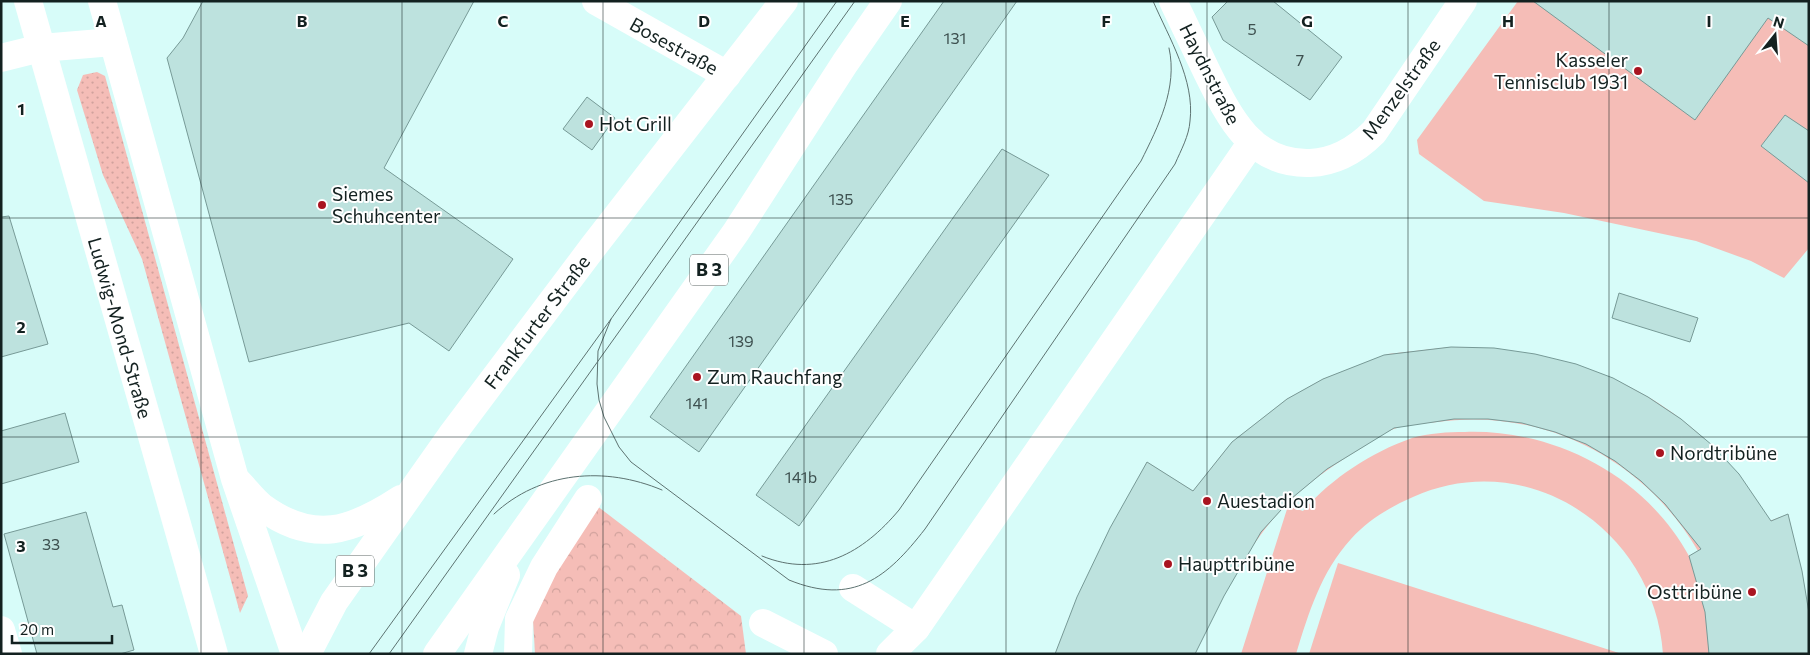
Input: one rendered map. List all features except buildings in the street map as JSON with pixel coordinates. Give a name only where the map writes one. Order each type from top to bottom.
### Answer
[{"type":"main road","name":"Ludwig-Mond-Straße","points":[[28,1],[214,654]]},
{"type":"main road","points":[[102,1],[235,479],[294,654]]},
{"type":"main road","name":"Bosestraße","points":[[596,1],[727,75]]},
{"type":"main road","name":"Frankfurter Straße","points":[[307,654],[334,602],[411,492],[593,247],[784,1]]},
{"type":"main road","name":"B 3","points":[[437,654],[736,232],[845,63],[888,1]]},
{"type":"main road","name":"Haydnstraße","points":[[1173,1],[1227,113],[1240,131],[1248,147]]},
{"type":"main road","name":"Menzelstraße","points":[[1248,147],[1289,161],[1303,163],[1322,162],[1352,151],[1374,132],[1463,1]]},
{"type":"main road","points":[[1,58],[40,48],[113,42]]},
{"type":"main road","points":[[890,654],[916,628],[1248,147]]},
{"type":"main road","points":[[235,479],[262,507],[296,525],[318,530],[345,529],[379,513],[411,492]]},
{"type":"main road","points":[[518,654],[519,619],[544,567],[588,499]]},
{"type":"main road","points":[[478,654],[485,627],[523,534]]},
{"type":"main road","points":[[853,588],[916,628]]},
{"type":"main road","points":[[763,623],[824,654]]},
{"type":"main road","points":[[1,630],[8,654]]},
{"type":"green space","name":"Kasseler Tennisclub 1931","points":[[1518,1],[1809,1],[1809,248],[1784,278],[1751,261],[1696,241],[1564,213],[1484,201],[1419,154],[1417,140]]},
{"type":"green space","points":[[97,72],[105,76],[248,596],[240,613],[142,259],[103,175],[77,90],[83,75]]},
{"type":"green space","name":"Auestadion","points":[[1451,347],[1502,350],[1549,358],[1594,371],[1635,390],[1674,414],[1709,443],[1741,479],[1770,521],[1788,514],[1806,600],[1809,654],[1663,654],[1655,610],[1637,570],[1611,537],[1578,510],[1541,491],[1500,482],[1457,484],[1413,497],[1380,515],[1351,539],[1332,565],[1317,593],[1296,654],[1241,654],[1288,506],[1303,511],[1339,477],[1381,451],[1418,436],[1452,432],[1499,433],[1532,439],[1564,449],[1594,463],[1623,481],[1648,502],[1670,528],[1689,556],[1698,551],[1676,518],[1649,490],[1620,466],[1587,446],[1552,432],[1515,423],[1476,419],[1418,424],[1394,429],[1382,434],[1344,458],[1309,484],[1277,515],[1249,551],[1195,654],[1055,654],[1098,556],[1147,462],[1193,491],[1232,442],[1287,399],[1323,379],[1388,354]]},
{"type":"green space","points":[[588,499],[741,616],[746,654],[535,654],[533,620]]},
{"type":"green space","points":[[1338,563],[1622,654],[1309,654]]},
{"type":"tram line","points":[[369,654],[611,319],[837,1]]},
{"type":"tram line","points":[[389,654],[855,1]]},
{"type":"tram line","points":[[611,319],[598,351],[597,384],[599,400],[604,417],[619,447],[631,462],[789,580],[812,587],[832,590],[850,588],[867,583],[882,574],[897,561],[925,529],[1175,164],[1189,127],[1191,106],[1189,90],[1173,44],[1153,1]]},
{"type":"tram line","points":[[762,556],[802,565],[838,558],[855,550],[870,539],[899,510],[1141,161],[1160,121],[1169,92],[1171,78],[1169,48]]},
{"type":"tram line","points":[[494,514],[512,500],[532,489],[552,481],[574,477],[618,478],[640,482],[662,490]]},
{"type":"place","name":"Kasseler Tennisclub 1931","points":[[1638,71]]},
{"type":"place","name":"Hot Grill","points":[[589,124]]},
{"type":"place","name":"Siemes Schuhcenter","points":[[322,205]]},
{"type":"place","name":"Zum Rauchfang","points":[[697,377]]},
{"type":"place","name":"Nordtribüne","points":[[1660,453]]},
{"type":"place","name":"Auestadion","points":[[1207,501]]},
{"type":"place","name":"Haupttribüne","points":[[1168,564]]},
{"type":"place","name":"Osttribüne","points":[[1752,592]]}]
